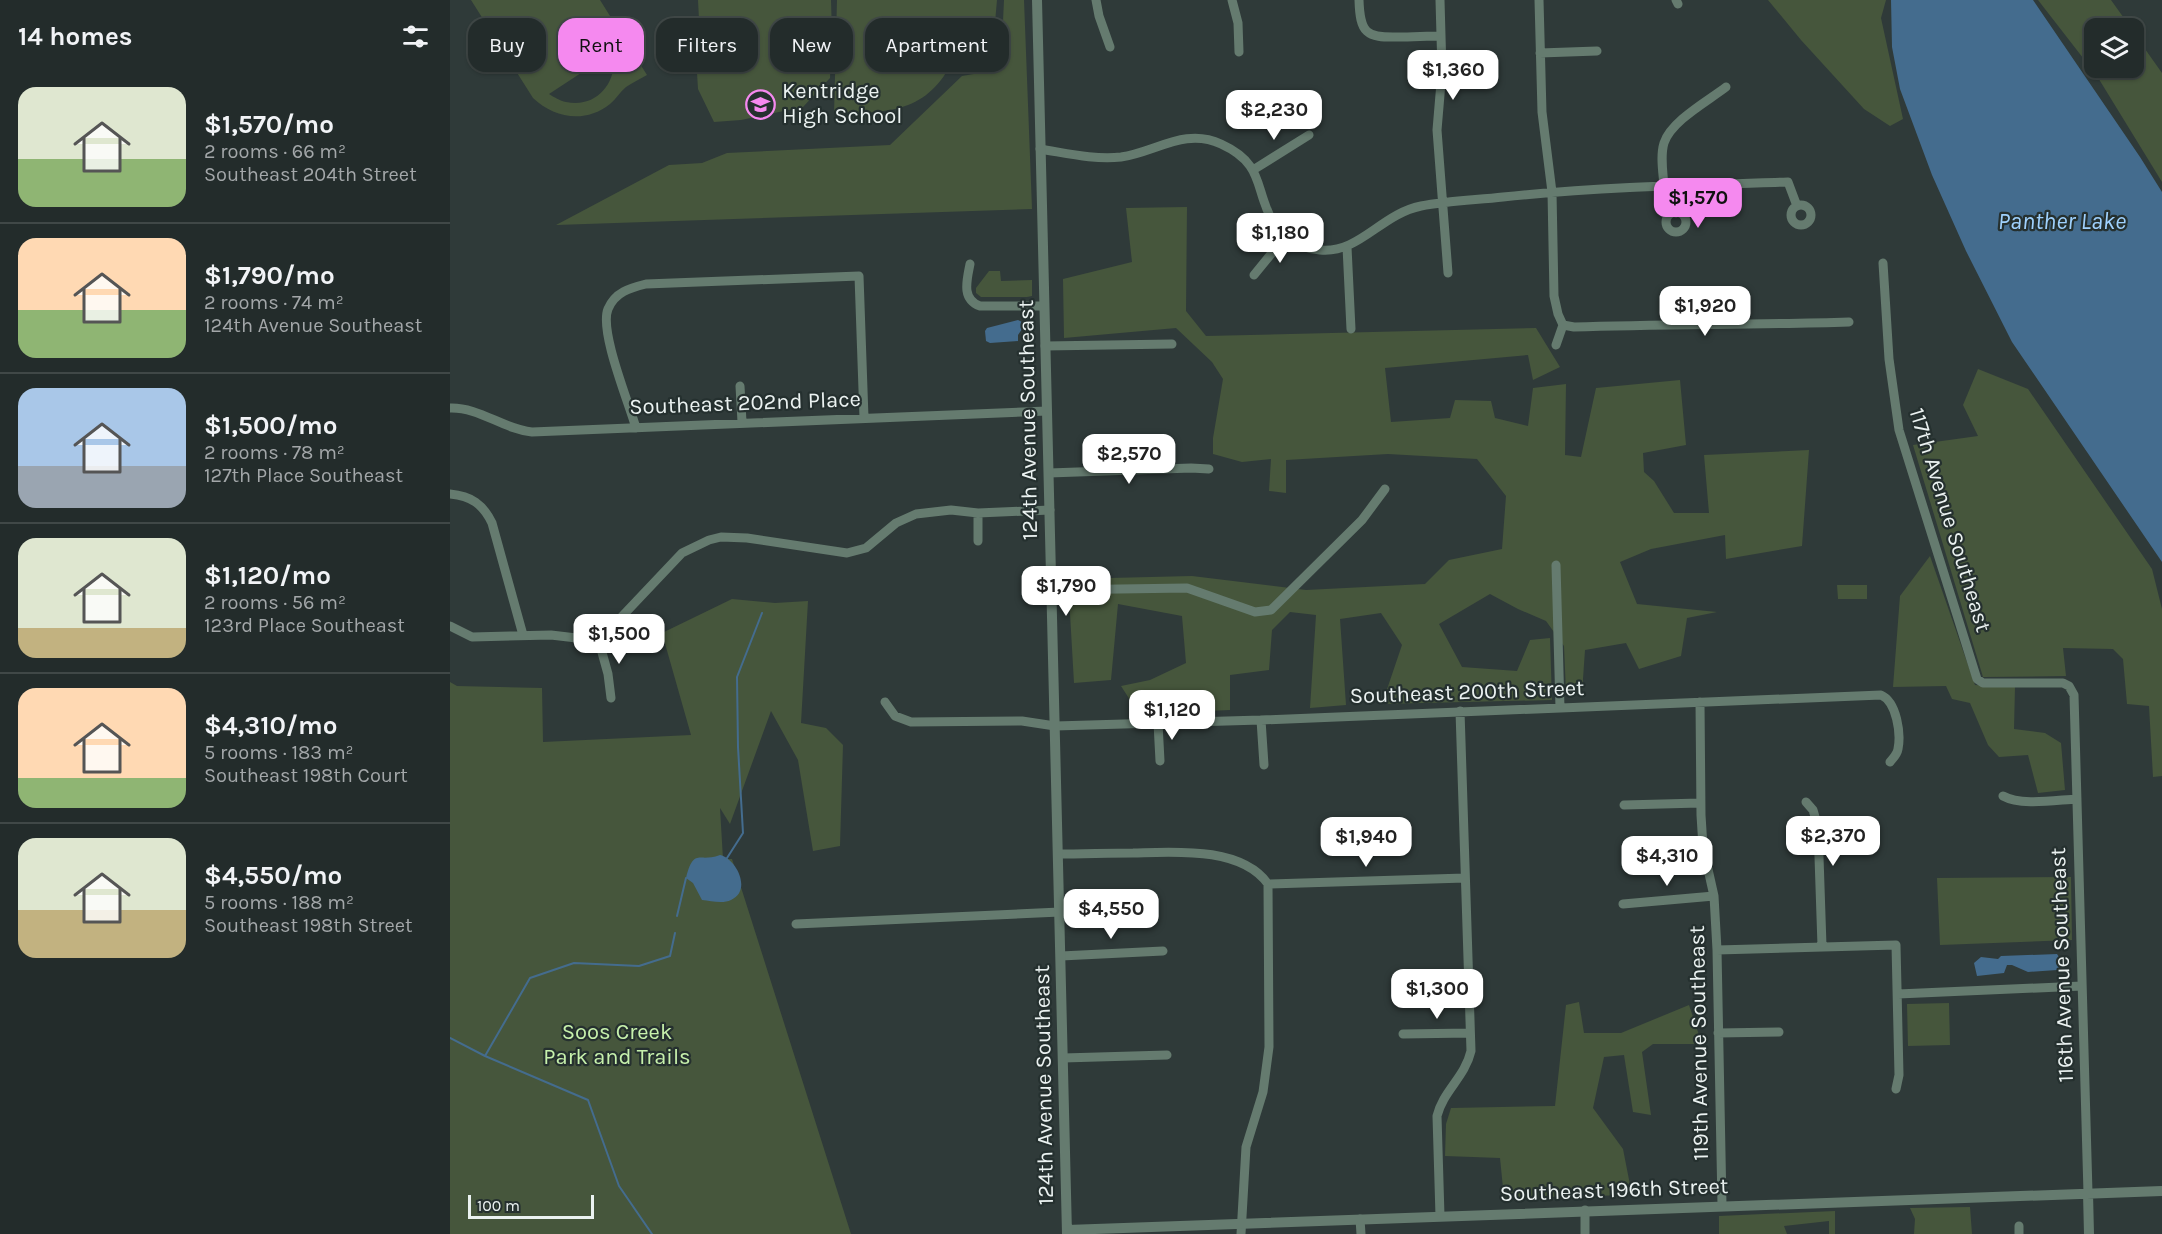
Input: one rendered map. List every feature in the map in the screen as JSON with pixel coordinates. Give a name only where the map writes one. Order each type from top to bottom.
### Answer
[{"type":"street","name":"124th Avenue Southeast","points":[[1037,0],[1067,1232]]},
{"type":"street","points":[[1096,0],[1110,47]]},
{"type":"street","points":[[1233,0],[1238,23],[1239,52]]},
{"type":"street","points":[[1359,0],[1359,17],[1366,30],[1375,37],[1441,36]]},
{"type":"street","points":[[1440,0],[1441,84],[1437,130],[1448,273]]},
{"type":"street","points":[[1539,0],[1542,112],[1552,192],[1554,296],[1563,325],[1556,345]]},
{"type":"street","points":[[1540,52],[1597,51]]},
{"type":"street","points":[[1664,186],[1663,154],[1667,137],[1678,123],[1726,87]]},
{"type":"street","points":[[1252,170],[1309,135]]},
{"type":"street","points":[[1040,149],[1100,158],[1121,157],[1174,140],[1199,137],[1209,139],[1241,156],[1252,170],[1268,214],[1273,224],[1285,237],[1310,249],[1328,251],[1347,247],[1395,215],[1412,208],[1552,192],[1674,185],[1788,182],[1797,206]]},
{"type":"street","points":[[1674,185],[1676,213]]},
{"type":"street","points":[[1254,274],[1285,237]]},
{"type":"street","points":[[1347,247],[1352,329]]},
{"type":"street","name":"117th Avenue Southeast","points":[[1883,263],[1889,359],[1899,430],[1977,678],[1983,683],[2063,682],[2069,686],[2074,695]]},
{"type":"street","points":[[970,264],[966,286],[968,298],[973,304],[980,306],[1044,306]]},
{"type":"street","points":[[636,428],[606,326],[608,309],[620,293],[646,284],[858,276],[864,418]]},
{"type":"street","points":[[1563,325],[1574,327],[1679,323],[1768,325],[1849,322]]},
{"type":"street","points":[[1046,346],[1172,344]]},
{"type":"street","points":[[740,386],[742,422]]},
{"type":"street","name":"Southeast 202nd Place","points":[[450,408],[469,410],[521,430],[636,428],[1047,411]]},
{"type":"street","points":[[1048,473],[1209,469]]},
{"type":"street","points":[[1052,590],[1187,588],[1255,612],[1271,610],[1362,520],[1385,489]]},
{"type":"street","points":[[450,494],[472,498],[482,504],[487,512],[496,534],[523,635]]},
{"type":"street","points":[[450,626],[472,637],[551,635],[585,639],[598,638],[611,628],[682,553],[709,540],[721,537],[747,538],[847,553],[866,548],[896,523],[916,514],[951,510],[978,513],[1050,510]]},
{"type":"street","points":[[978,513],[978,541]]},
{"type":"street","points":[[1556,565],[1560,708]]},
{"type":"street","points":[[598,638],[608,674],[611,698]]},
{"type":"street","name":"Southeast 200th Street","points":[[885,702],[895,716],[912,722],[1022,721],[1055,726],[1881,695],[1889,699],[1896,717],[1899,746],[1897,754],[1890,762]]},
{"type":"street","name":"116th Avenue Southeast","points":[[2074,695],[2089,1234]]},
{"type":"street","name":"119th Avenue Southeast","points":[[1700,702],[1700,803],[1703,847],[1714,896],[1717,950],[1722,1205]]},
{"type":"street","points":[[1440,1216],[1437,1116],[1441,1103],[1464,1072],[1471,1051],[1460,711]]},
{"type":"street","points":[[1261,720],[1264,765]]},
{"type":"street","points":[[1158,723],[1160,761]]},
{"type":"street","points":[[2003,796],[2023,801],[2077,799]]},
{"type":"street","points":[[1806,802],[1813,810],[1818,827],[1822,946]]},
{"type":"street","points":[[1624,805],[1700,803]]},
{"type":"street","points":[[1058,854],[1167,852],[1210,855],[1245,865],[1263,877],[1268,884],[1269,1047],[1263,1092],[1246,1146],[1241,1229]]},
{"type":"street","points":[[1268,884],[1465,878]]},
{"type":"street","points":[[1623,904],[1714,896]]},
{"type":"street","points":[[796,924],[1060,912]]},
{"type":"street","points":[[1717,950],[1896,945],[1899,1075],[1896,1089]]},
{"type":"street","points":[[1061,956],[1163,951]]},
{"type":"street","points":[[1898,994],[2082,986]]},
{"type":"street","points":[[1718,1033],[1779,1032]]},
{"type":"street","points":[[1403,1034],[1470,1033]]},
{"type":"street","points":[[1063,1058],[1167,1055]]},
{"type":"street","name":"Southeast 196th Street","points":[[1067,1232],[1241,1229],[1360,1220],[1585,1210],[2162,1191]]},
{"type":"street","points":[[1585,1210],[1585,1234]]},
{"type":"street","points":[[1360,1220],[1361,1234]]},
{"type":"green space","points":[[471,0],[600,0],[611,18],[558,18],[558,72],[583,72],[549,94],[559,100],[577,103],[596,97],[609,82],[613,72],[644,70],[647,75],[626,87],[610,104],[590,114],[570,116],[541,105],[533,98],[517,72],[546,72],[546,18],[482,18]]},
{"type":"green space","points":[[698,0],[831,0],[832,18],[770,18],[770,72],[830,72],[830,78],[803,107],[741,120],[714,122],[698,89],[697,72],[758,72],[758,18],[699,18]]},
{"type":"green space","points":[[837,0],[997,0],[995,18],[865,18],[865,72],[946,72],[932,90],[919,100],[889,110],[872,112],[834,114],[835,72],[853,72],[853,18],[837,18]]},
{"type":"green space","points":[[1004,0],[1024,0],[1032,209],[556,225],[669,165],[702,163],[727,153],[890,145],[962,76],[985,72],[1009,72],[1009,18],[1003,18]]},
{"type":"green space","points":[[1768,0],[1886,0],[1881,18],[1903,119],[1890,126],[1864,109]]},
{"type":"green space","points":[[2038,0],[2111,0],[2124,18],[2084,18],[2084,59]]},
{"type":"green space","points":[[2144,48],[2162,73],[2162,182],[2098,78],[2144,78]]},
{"type":"green space","points":[[1187,207],[1186,311],[1206,336],[1536,328],[1560,367],[1533,380],[1528,355],[1385,368],[1391,422],[1450,418],[1455,400],[1491,401],[1495,418],[1528,426],[1533,388],[1566,384],[1565,455],[1581,457],[1596,388],[1680,380],[1686,445],[1643,453],[1644,472],[1654,481],[1674,513],[1709,513],[1704,455],[1809,450],[1802,546],[1726,559],[1725,535],[1651,549],[1620,562],[1637,604],[1717,612],[1687,618],[1681,656],[1639,669],[1626,643],[1585,650],[1582,693],[1566,692],[1564,646],[1546,621],[1490,594],[1439,624],[1462,667],[1517,671],[1530,640],[1550,638],[1552,700],[1382,704],[1402,645],[1381,613],[1340,619],[1346,705],[1310,708],[1316,615],[1290,612],[1272,630],[1269,670],[1230,675],[1230,710],[1139,714],[1121,686],[1150,680],[1186,663],[1182,616],[1118,604],[1111,680],[1074,683],[1068,579],[1192,576],[1306,590],[1425,584],[1449,560],[1502,549],[1506,496],[1477,459],[1388,454],[1286,460],[1286,493],[1269,491],[1271,459],[1242,462],[1213,454],[1213,438],[1223,379],[1212,362],[1176,328],[1064,338],[1063,279],[1132,262],[1126,208]]},
{"type":"green space","points":[[989,271],[1000,271],[1001,281],[1032,280],[1032,296],[981,297],[976,293],[976,288]]},
{"type":"green space","points":[[1978,369],[2028,389],[2152,569],[2162,609],[2162,776],[2153,777],[2149,706],[2127,704],[2123,659],[2113,649],[2063,648],[2066,676],[1983,677],[1913,445],[1978,436],[1963,405]]},
{"type":"green space","points":[[1930,556],[1975,685],[2015,687],[2014,729],[2045,733],[2061,743],[2065,790],[2038,793],[2028,755],[1999,757],[1988,745],[1970,703],[1952,699],[1946,686],[1893,687],[1900,596]]},
{"type":"green space","points":[[1837,585],[1867,585],[1867,599],[1838,599]]},
{"type":"green space","name":"Soos Creek Park and Trails","points":[[732,599],[775,603],[808,601],[801,723],[826,728],[843,745],[840,846],[813,851],[798,760],[771,711],[730,824],[720,808],[723,859],[732,859],[851,1234],[450,1234],[450,682],[457,686],[542,688],[543,742],[691,735],[662,633]]},
{"type":"green space","points":[[2071,877],[2072,940],[1940,945],[1937,878]]},
{"type":"green space","points":[[1579,1002],[1584,1033],[1621,1033],[1689,1005],[1702,1044],[1653,1044],[1642,1052],[1651,1115],[1633,1112],[1624,1055],[1604,1057],[1593,1108],[1623,1149],[1632,1195],[1504,1198],[1500,1158],[1445,1156],[1446,1124],[1451,1108],[1555,1106],[1566,1005]]},
{"type":"green space","points":[[1949,1003],[1950,1045],[1908,1046],[1907,1004]]},
{"type":"green space","points":[[1970,1207],[1972,1234],[1914,1234],[1915,1219],[1910,1208]]},
{"type":"green space","points":[[1835,1211],[1835,1234],[1829,1234],[1829,1221],[1784,1226],[1787,1234],[1719,1234],[1719,1216]]},
{"type":"water","name":"Panther Lake","points":[[1891,0],[2033,0],[2162,192],[2162,562],[2012,342],[1966,251],[1932,175],[1900,89],[1892,47]]},
{"type":"water","points":[[1018,320],[1024,326],[1018,335],[1018,341],[990,343],[986,341],[987,328]]},
{"type":"water","points":[[720,855],[732,862],[740,876],[741,890],[737,896],[728,901],[702,900],[693,883],[686,878],[689,868],[695,859]]},
{"type":"water","points":[[2057,954],[2060,962],[2057,970],[2028,972],[2007,965],[2004,973],[1977,976],[1974,963],[1981,957],[1998,959],[2001,956]]},
{"type":"waterway","points":[[727,858],[743,833],[737,677],[762,613]]},
{"type":"waterway","points":[[677,916],[686,878]]},
{"type":"waterway","points":[[485,1056],[530,978],[574,963],[639,966],[670,956],[675,933]]},
{"type":"waterway","points":[[450,1038],[485,1056],[588,1100],[619,1186],[652,1234]]},
{"type":"place","name":"Kentridge High School","points":[[761,104]]}]
